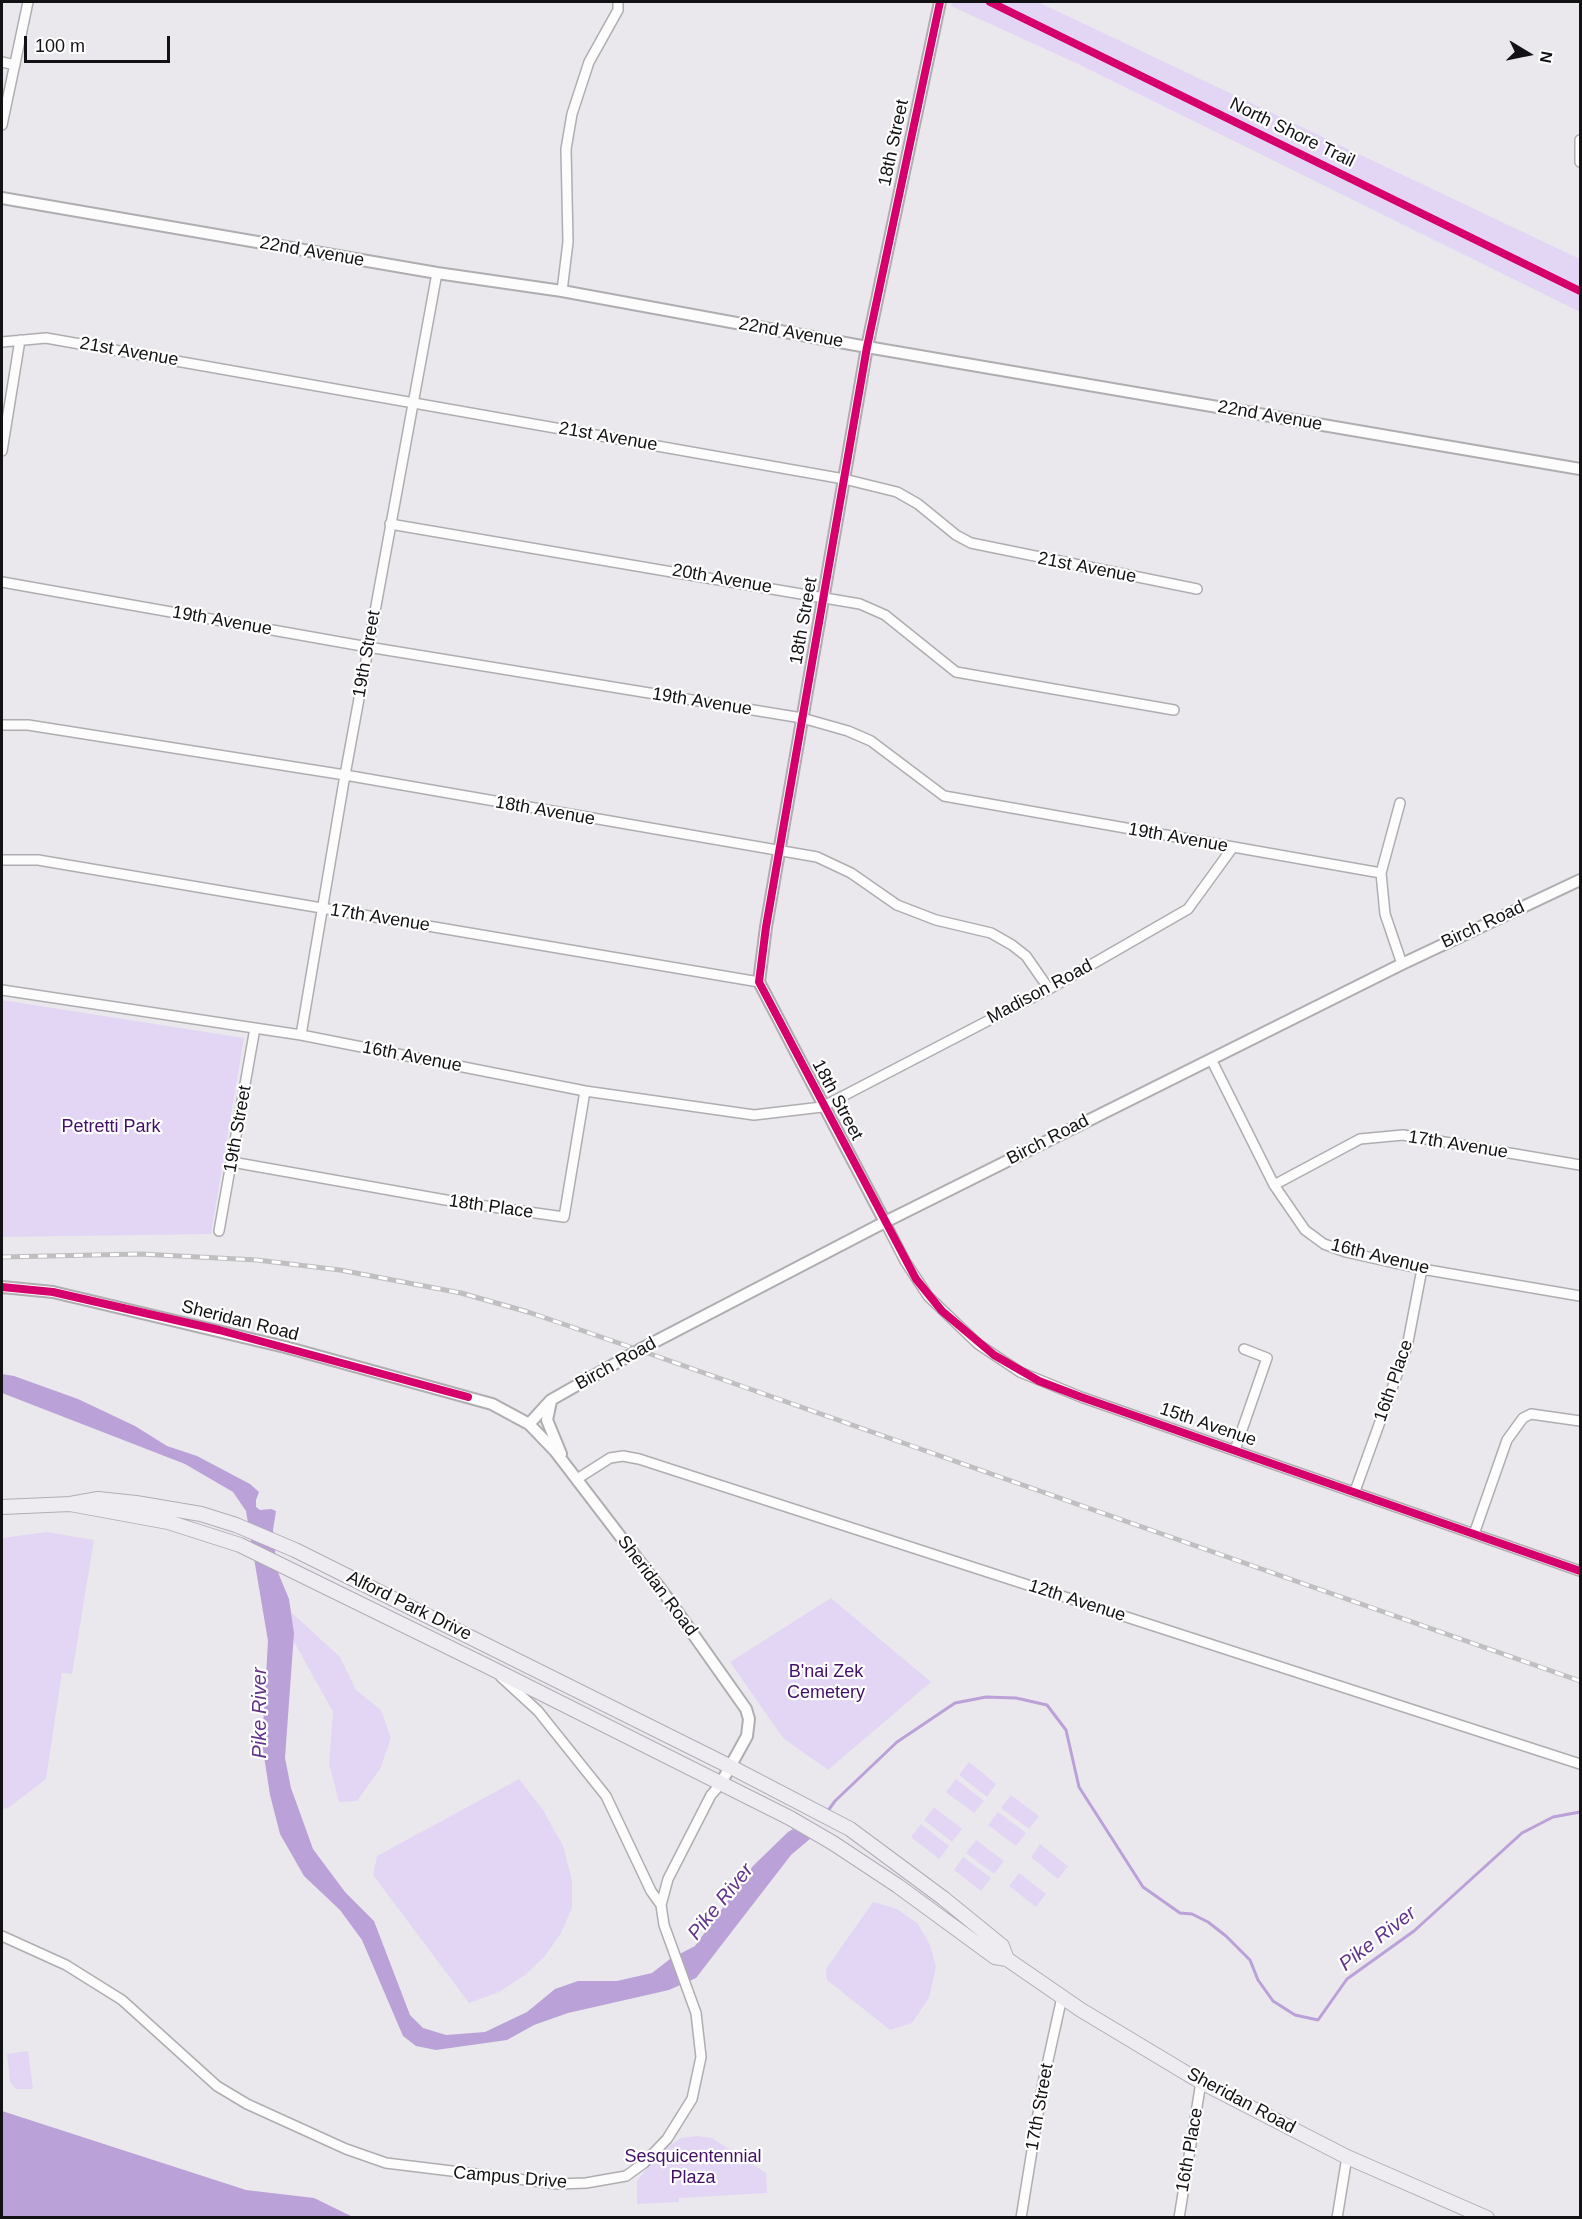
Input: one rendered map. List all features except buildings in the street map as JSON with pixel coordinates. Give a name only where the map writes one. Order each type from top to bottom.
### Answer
[{"type":"main road","name":"Alford Park Drive","points":[[2,1507],[70,1504],[98,1499],[201,1514],[236,1525],[295,1550],[731,1767]]},
{"type":"main road","name":"Alford Park Drive","points":[[70,1504],[168,1522],[240,1545],[487,1666],[720,1785]]},
{"type":"main road","name":"Sheridan Road","points":[[731,1767],[850,1829],[943,1898],[1002,1946],[1007,1959]]},
{"type":"main road","name":"Sheridan Road","points":[[720,1785],[790,1818],[833,1843],[873,1868],[995,1957],[1007,1959],[1062,1997],[1202,2082],[1347,2157],[1487,2217]]},
{"type":"street","points":[[2,125],[28,2]]},
{"type":"street","points":[[562,291],[568,242],[566,149],[572,114],[589,62],[618,10],[618,2]]},
{"type":"street","name":"18th Street","points":[[885,1222],[822,1107],[759,982],[779,851],[867,347],[940,2]]},
{"type":"street","points":[[2,62],[15,65]]},
{"type":"street","points":[[1581,140],[1581,162]]},
{"type":"street","name":"22nd Avenue","points":[[2,198],[437,273],[562,291],[867,347],[1581,469]]},
{"type":"street","name":"19th Street","points":[[302,1035],[321,908],[437,273]]},
{"type":"street","name":"21st Avenue","points":[[2,342],[46,338],[844,479],[897,492],[918,504],[956,535],[971,543],[1197,589]]},
{"type":"street","points":[[2,451],[20,340]]},
{"type":"street","name":"20th Avenue","points":[[390,524],[824,596],[860,604],[885,615],[956,672],[1174,710]]},
{"type":"street","name":"19th Avenue","points":[[2,582],[368,647],[802,718],[848,731],[871,741],[944,796],[1381,873]]},
{"type":"street","name":"18th Avenue","points":[[2,725],[28,725],[345,775],[817,857],[851,873],[897,905],[936,920],[991,933],[1026,956],[1049,989]]},
{"type":"street","points":[[1400,803],[1381,873],[1384,914],[1402,963]]},
{"type":"street","name":"Madison Road","points":[[822,1107],[1049,989],[1188,909],[1233,847]]},
{"type":"street","name":"17th Avenue","points":[[2,860],[38,860],[627,957],[759,982]]},
{"type":"street","name":"Birch Road","points":[[529,1424],[551,1400],[639,1350],[885,1222],[1402,963],[1581,880]]},
{"type":"street","name":"16th Avenue","points":[[2,990],[302,1035],[585,1091],[754,1115],[822,1107]]},
{"type":"street","name":"19th Street","points":[[219,1231],[255,1028]]},
{"type":"street","name":"16th Avenue","points":[[1211,1059],[1274,1185],[1305,1230],[1324,1244],[1346,1252],[1422,1269],[1581,1296]]},
{"type":"street","name":"18th Place","points":[[232,1162],[457,1202],[564,1217],[585,1091]]},
{"type":"street","name":"17th Avenue","points":[[1274,1185],[1360,1139],[1403,1135],[1581,1165]]},
{"type":"street","name":"15th Avenue","points":[[885,1222],[905,1261],[928,1296],[963,1330],[994,1355],[1039,1381],[1581,1571]]},
{"type":"street","name":"16th Place","points":[[1355,1491],[1407,1347],[1422,1269]]},
{"type":"street","name":"Sheridan Road","points":[[2,1287],[53,1292],[285,1347],[492,1404],[529,1424],[562,1460],[671,1602],[746,1709],[749,1719],[747,1736],[720,1785]]},
{"type":"street","points":[[1235,1450],[1267,1358],[1244,1349]]},
{"type":"street","points":[[551,1400],[547,1420],[562,1460]]},
{"type":"street","points":[[1474,1534],[1507,1440],[1523,1418],[1531,1414],[1581,1421]]},
{"type":"street","name":"12th Avenue","points":[[577,1479],[610,1458],[622,1456],[639,1459],[1581,1764]]},
{"type":"street","name":"Campus Drive","points":[[2,1936],[66,1965],[122,2000],[217,2086],[247,2104],[312,2134],[386,2163],[558,2184],[596,2182],[626,2176],[644,2163],[668,2139],[692,2099],[701,2057],[698,2024],[664,1925],[661,1905],[651,1891],[606,1796],[538,1711],[487,1666]]},
{"type":"street","points":[[661,1905],[668,1879],[711,1796],[720,1785]]},
{"type":"street","name":"17th Street","points":[[1021,2217],[1043,2084],[1062,1997]]},
{"type":"street","name":"16th Place","points":[[1179,2217],[1202,2082]]},
{"type":"street","points":[[1337,2217],[1347,2157]]},
{"type":"green space","points":[[952,2],[1038,2],[1580,259],[1580,312],[1078,64],[951,6]]},
{"type":"green space","name":"Petretti Park","points":[[2,1000],[244,1038],[211,1234],[2,1237]]},
{"type":"green space","points":[[47,1532],[94,1540],[72,1674],[62,1673],[46,1779],[8,1808],[2,1809],[2,1538]]},
{"type":"green space","name":"B'nai Zek Cemetery","points":[[831,1598],[931,1682],[828,1770],[783,1738],[730,1662]]},
{"type":"green space","points":[[291,1612],[340,1657],[356,1690],[381,1710],[391,1738],[380,1769],[357,1801],[339,1802],[329,1764],[333,1712],[293,1640]]},
{"type":"green space","points":[[969,1762],[996,1784],[987,1797],[959,1775]]},
{"type":"green space","points":[[519,1779],[543,1810],[563,1846],[572,1880],[572,1908],[561,1933],[545,1956],[525,1975],[499,1992],[469,2003],[373,1875],[377,1856]]},
{"type":"green space","points":[[956,1779],[984,1801],[974,1813],[946,1792]]},
{"type":"green space","points":[[1011,1795],[1039,1816],[1029,1829],[1001,1808]]},
{"type":"green space","points":[[934,1807],[962,1829],[952,1842],[924,1820]]},
{"type":"green space","points":[[998,1812],[1026,1833],[1016,1846],[988,1825]]},
{"type":"green space","points":[[921,1824],[949,1846],[939,1859],[911,1837]]},
{"type":"green space","points":[[976,1840],[1004,1861],[994,1874],[966,1853]]},
{"type":"green space","points":[[1040,1844],[1068,1866],[1058,1879],[1031,1857]]},
{"type":"green space","points":[[963,1857],[991,1878],[981,1891],[954,1870]]},
{"type":"green space","points":[[1019,1873],[1046,1894],[1036,1907],[1009,1886]]},
{"type":"green space","points":[[873,1902],[897,1909],[918,1924],[930,1945],[936,1967],[929,1998],[912,2023],[890,2030],[827,1980],[826,1969]]},
{"type":"green space","points":[[28,2051],[33,2089],[16,2089],[10,2082],[7,2054]]},
{"type":"green space","name":"Sesquicentennial Plaza","points":[[697,2136],[712,2138],[766,2173],[767,2193],[679,2198],[679,2202],[637,2204],[637,2181],[658,2154],[681,2138]]},
{"type":"shaded area","points":[[2,1374],[14,1376],[78,1399],[135,1426],[167,1446],[197,1456],[250,1484],[259,1492],[256,1507],[260,1510],[276,1511],[273,1530],[277,1570],[289,1599],[294,1633],[285,1758],[291,1788],[313,1849],[345,1892],[374,1921],[410,2015],[423,2028],[446,2035],[485,2032],[527,2012],[555,1989],[578,1981],[617,1981],[652,1973],[670,1959],[695,1946],[753,1866],[788,1832],[793,1829],[811,1838],[791,1855],[696,1978],[669,1990],[568,2013],[534,2025],[507,2040],[436,2050],[416,2046],[403,2036],[362,1940],[340,1910],[304,1876],[280,1834],[270,1795],[262,1743],[268,1641],[246,1511],[233,1492],[185,1464],[2,1393]]},
{"type":"shaded area","points":[[2,2111],[246,2190],[314,2198],[353,2217],[2,2217]]},
{"type":"waterway","name":"Pike River","points":[[827,1812],[835,1801],[897,1742],[955,1703],[986,1697],[1016,1698],[1047,1705],[1066,1730],[1079,1787],[1143,1887],[1180,1913],[1192,1914],[1208,1922],[1226,1936],[1250,1960],[1258,1980],[1273,2001],[1295,2015],[1318,2020],[1347,1979],[1414,1931],[1522,1833],[1553,1817],[1580,1812]]},
{"type":"railway","points":[[2,1257],[140,1254],[257,1260],[340,1270],[461,1293],[528,1312],[639,1350],[1580,1681]]},
{"type":"cycle path","points":[[940,2],[867,347],[766,927],[759,982],[916,1279],[942,1311],[994,1355],[1039,1381],[1081,1397],[1580,1571]]},
{"type":"cycle path","name":"North Shore Trail","points":[[990,2],[1580,291]]},
{"type":"cycle path","points":[[2,1287],[53,1292],[219,1330],[468,1397]]}]
